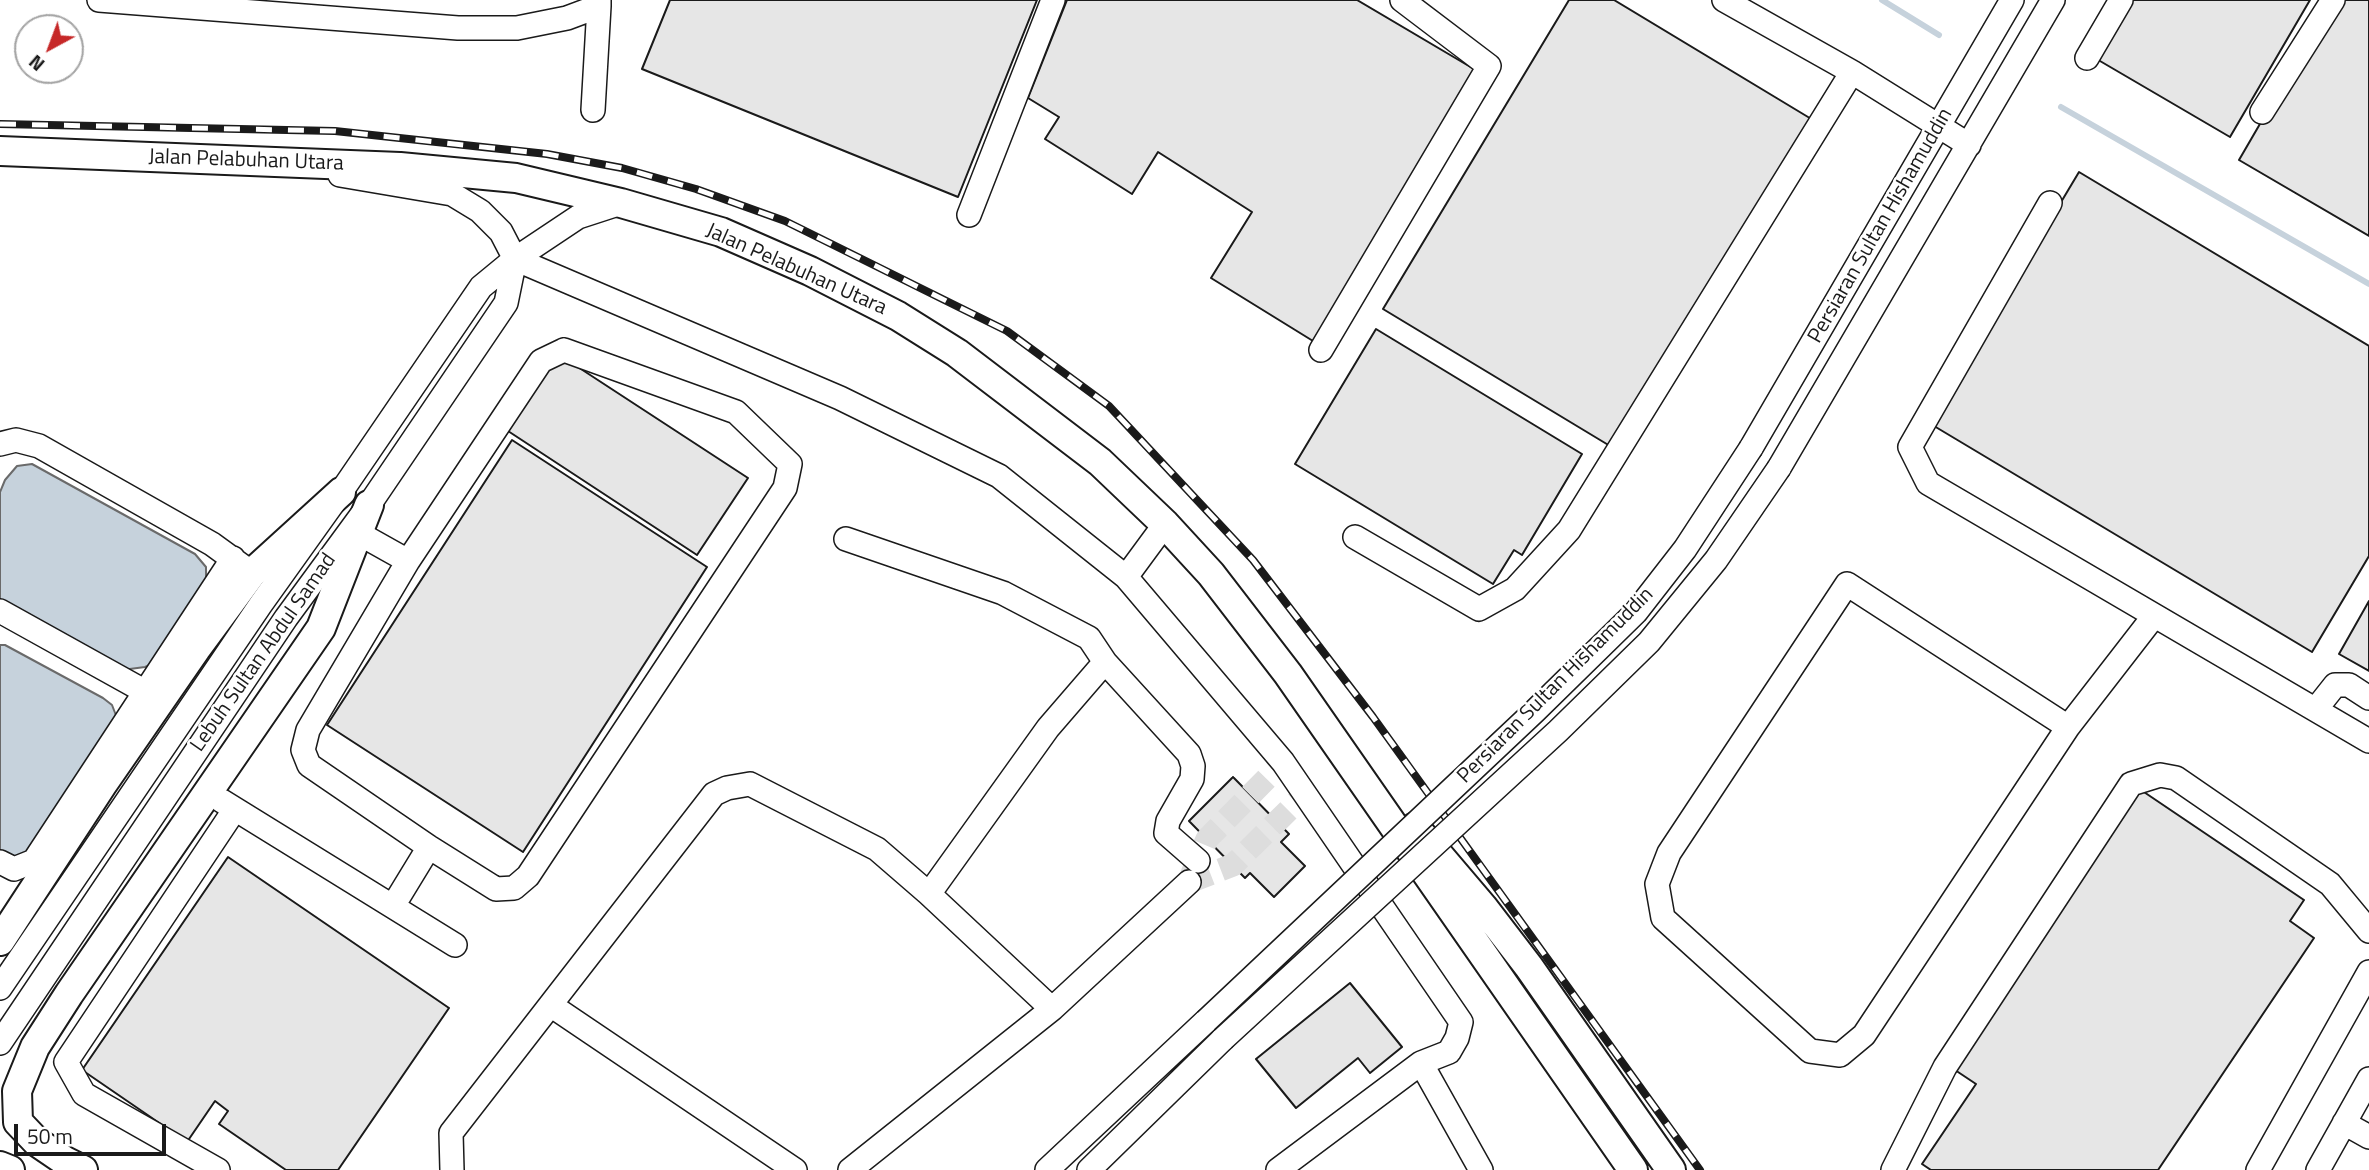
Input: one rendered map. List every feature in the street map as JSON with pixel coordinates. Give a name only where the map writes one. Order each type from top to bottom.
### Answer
[{"type":"main road","name":"Jalan Pelabuhan Utara","points":[[0,151],[400,167],[516,178],[621,203],[721,232],[810,271],[898,316],[957,353],[1022,401],[1100,462],[1165,524],[1211,574],[1288,674]]},
{"type":"main road","points":[[0,941],[195,649],[243,566],[341,492]]},
{"type":"main road","points":[[83,1170],[37,1142],[19,1122],[17,1091],[35,1047],[69,993],[321,628],[369,505]]},
{"type":"main road","points":[[1288,674],[1633,1170]]},
{"type":"main road","points":[[1288,674],[1483,907],[1529,967],[1671,1170]]},
{"type":"main road","points":[[0,1166],[10,1170]]},
{"type":"street","points":[[99,0],[470,28],[517,28],[567,18],[599,3],[593,110]]},
{"type":"street","points":[[970,215],[1052,0]]},
{"type":"street","points":[[1321,350],[1489,66],[1402,0]]},
{"type":"street","points":[[1724,0],[1852,72],[1969,145]]},
{"type":"street","name":"Persiaran Sultan Hishamuddin","points":[[1047,1170],[1535,711],[1636,612],[1685,549],[1751,449],[2012,0]]},
{"type":"street","name":"Persiaran Sultan Hishamuddin","points":[[1089,1170],[1223,1039],[1558,731],[1649,642],[1716,560],[1779,468],[2053,0]]},
{"type":"street","points":[[2087,58],[2121,0]]},
{"type":"street","points":[[2262,112],[2333,0]]},
{"type":"street","points":[[1355,537],[1479,609],[1515,589],[1569,530],[1852,72]]},
{"type":"street","points":[[272,163],[453,194],[480,211],[501,232],[515,259],[840,398],[999,476],[1126,577],[1283,762],[1461,1022],[1457,1038],[1449,1052],[1421,1063],[1278,1170]]},
{"type":"street","name":"Lebuh Sultan Abdul Samad","points":[[0,988],[481,287],[515,259],[578,217],[621,203]]},
{"type":"street","points":[[2050,203],[1910,447],[1928,483],[2369,741]]},
{"type":"street","name":"Lebuh Sultan Abdul Samad","points":[[0,1043],[286,618],[369,505],[506,303],[515,259]]},
{"type":"street","points":[[564,350],[736,412],[790,464],[785,488],[528,876],[514,888],[496,889],[429,847],[309,765],[303,750],[308,730],[408,561],[541,361],[564,350]]},
{"type":"street","points":[[0,444],[16,440],[39,446],[243,566],[144,691],[34,861],[14,869],[0,862]]},
{"type":"street","points":[[1126,577],[1165,524]]},
{"type":"street","points":[[358,533],[408,561]]},
{"type":"street","points":[[846,540],[1003,593],[1090,638],[1105,662],[1189,754],[1193,766],[1192,779],[1168,821],[1166,833],[1193,872],[1052,1009],[850,1170]]},
{"type":"street","points":[[2068,727],[1847,584],[1669,853],[1657,884],[1663,918],[1810,1051],[1840,1055],[1864,1035],[2068,727],[2154,615]]},
{"type":"street","points":[[0,611],[144,691]]},
{"type":"street","points":[[929,894],[1048,728],[1105,662]]},
{"type":"street","points":[[2316,709],[2335,685],[2348,685],[2369,698]]},
{"type":"street","points":[[1894,1170],[1945,1067],[2131,784],[2160,775],[2176,778],[2330,884],[2369,931]]},
{"type":"street","points":[[452,1170],[452,1133],[714,794],[727,788],[750,784],[877,849],[1052,1009]]},
{"type":"street","points":[[207,793],[455,945]]},
{"type":"street","points":[[218,1170],[84,1094],[66,1062],[235,808]]},
{"type":"street","points":[[393,906],[429,847]]},
{"type":"street","points":[[2258,1170],[2369,972]]},
{"type":"street","points":[[552,1006],[795,1170]]},
{"type":"street","points":[[1421,1063],[1481,1170]]},
{"type":"street","points":[[2318,1170],[2369,1079]]},
{"type":"street","points":[[2344,1123],[2369,1137]]},
{"type":"shaded area","points":[[32,464],[195,554],[206,567],[206,585],[159,661],[145,667],[122,670],[0,603],[0,492],[5,480],[17,466]]},
{"type":"shaded area","points":[[0,645],[5,645],[103,698],[112,705],[117,718],[22,859],[0,857]]},
{"type":"building","points":[[670,0],[1037,0],[958,197],[642,69]]},
{"type":"building","points":[[1067,0],[1357,0],[1479,72],[1313,341],[1211,278],[1252,212],[1158,152],[1132,194],[1045,139],[1059,117],[1028,98]]},
{"type":"building","points":[[1569,0],[1614,0],[1813,120],[1615,449],[1383,309]]},
{"type":"building","points":[[2119,0],[2310,0],[2230,137],[2088,54]]},
{"type":"building","points":[[2332,0],[2369,0],[2369,236],[2239,160]]},
{"type":"building","points":[[2079,172],[2369,346],[2369,556],[2312,652],[1929,423]]},
{"type":"building","points":[[1376,329],[1582,454],[1522,555],[1514,550],[1493,584],[1295,464]]},
{"type":"building","points":[[558,354],[748,478],[697,555],[508,431]]},
{"type":"building","points":[[512,440],[707,567],[523,852],[327,725]]},
{"type":"building","points":[[2369,601],[2369,671],[2339,654]]},
{"type":"building","points":[[1233,777],[1289,834],[1281,842],[1305,866],[1274,897],[1250,873],[1245,878],[1189,821]]},
{"type":"building","points":[[2138,788],[2304,900],[2290,921],[2314,938],[2158,1170],[1931,1170],[1922,1164],[1976,1084],[1949,1066]]},
{"type":"building","points":[[228,857],[449,1008],[338,1170],[286,1170],[219,1124],[228,1111],[215,1101],[187,1142],[82,1070]]},
{"type":"building","points":[[1350,983],[1402,1047],[1370,1073],[1358,1058],[1296,1108],[1256,1059]]},
{"type":"waterway","points":[[1882,0],[1939,35]]},
{"type":"waterway","points":[[2061,107],[2369,284]]},
{"type":"tunnel","points":[[1191,876],[1207,839],[1283,762]]},
{"type":"tunnel","points":[[1189,882],[1233,865],[1304,795]]},
{"type":"railway","points":[[0,124],[335,131],[547,154],[622,168],[696,189],[785,221],[1007,331],[1109,406],[1253,560],[1373,717],[1700,1170]]}]
